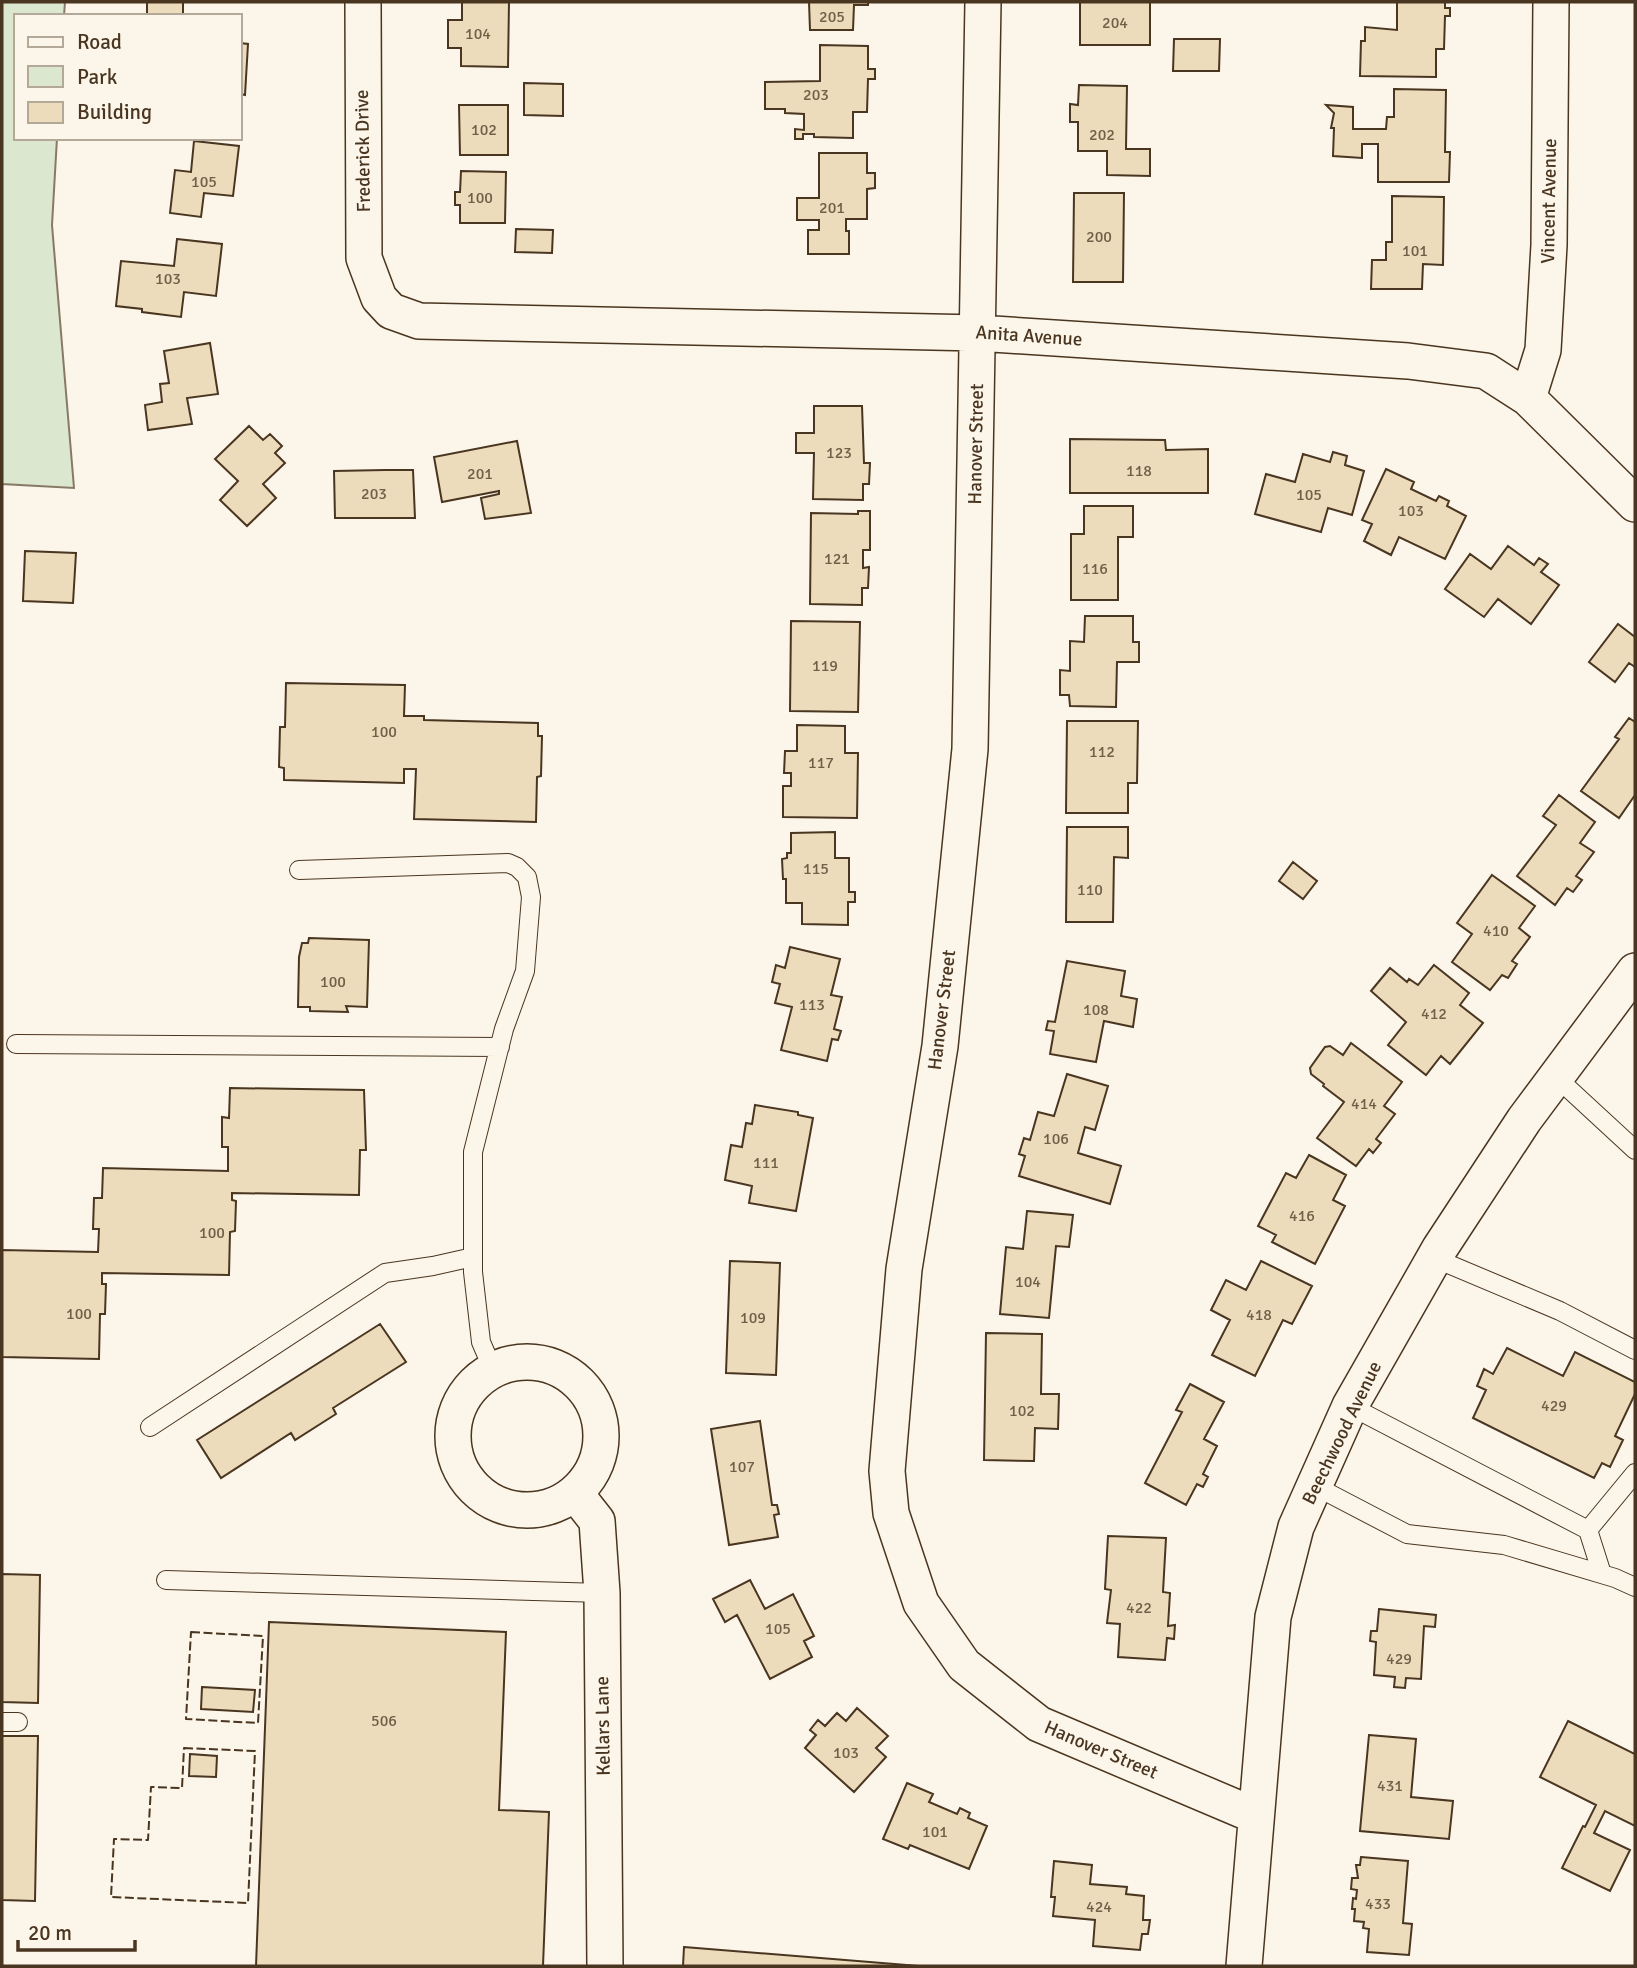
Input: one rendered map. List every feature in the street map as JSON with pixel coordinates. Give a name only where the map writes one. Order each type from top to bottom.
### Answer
[{"type":"street","name":"Frederick Drive","points":[[363,2],[364,258],[379,298]]},
{"type":"street","name":"Hanover Street","points":[[983,2],[970,749],[940,1045],[904,1269],[887,1471],[891,1513],[920,1603],[964,1665],[1039,1724],[1256,1816]]},
{"type":"street","name":"Vincent Avenue","points":[[1528,398],[1543,350],[1549,258],[1551,2]]},
{"type":"street","name":"Anita Avenue","points":[[379,298],[391,311],[419,321],[978,333],[1408,361],[1486,371],[1528,398],[1635,504]]},
{"type":"street","name":"Beechwood Avenue","points":[[1244,1966],[1273,1617],[1296,1527],[1350,1406],[1434,1258],[1524,1119],[1635,971]]},
{"type":"street","points":[[516,1363],[540,1363],[563,1371],[582,1386],[595,1405],[601,1429],[600,1452],[590,1475],[575,1493],[553,1506],[529,1511],[504,1507],[482,1496],[465,1477],[455,1453],[453,1429],[460,1404],[474,1385],[494,1370],[516,1363]]},
{"type":"street","name":"Kellars Lane","points":[[575,1493],[597,1521],[601,1594],[605,1966]]},
{"type":"lane","points":[[299,870],[508,863],[517,867],[527,877],[530,897],[525,971],[500,1047],[472,1152],[473,1257],[481,1342],[494,1370]]},
{"type":"lane","points":[[16,1044],[500,1047]]},
{"type":"lane","points":[[1556,1077],[1635,1150]]},
{"type":"lane","points":[[150,1427],[385,1273],[473,1257]]},
{"type":"lane","points":[[1434,1258],[1560,1311],[1635,1350]]},
{"type":"lane","points":[[1350,1406],[1588,1530],[1602,1574]]},
{"type":"lane","points":[[1588,1530],[1635,1473]]},
{"type":"lane","points":[[1315,1486],[1407,1534],[1504,1545],[1602,1574],[1635,1587]]},
{"type":"lane","points":[[166,1580],[601,1594]]},
{"type":"green space","points":[[2,2],[65,2],[64,14],[14,14],[14,140],[57,140],[52,225],[74,488],[2,484]]},
{"type":"building","points":[[147,2],[183,2],[183,14],[147,14]]},
{"type":"building","points":[[462,2],[509,2],[508,67],[461,66],[461,48],[448,48],[448,20],[462,20]]},
{"type":"building","points":[[809,2],[868,2],[868,5],[854,5],[853,30],[810,30]]},
{"type":"building","points":[[1080,2],[1150,2],[1150,45],[1080,45]]},
{"type":"building","points":[[1397,2],[1445,2],[1445,8],[1450,8],[1450,16],[1445,16],[1444,49],[1436,49],[1436,77],[1360,76],[1361,41],[1365,41],[1365,27],[1397,30]]},
{"type":"building","points":[[1174,39],[1220,39],[1219,71],[1173,71]]},
{"type":"building","points":[[242,43],[248,44],[245,95],[242,94]]},
{"type":"building","points":[[820,45],[868,46],[868,69],[875,69],[875,79],[868,79],[867,112],[853,112],[853,138],[814,137],[814,134],[803,134],[803,139],[795,139],[795,129],[804,130],[804,114],[785,113],[785,109],[765,109],[765,82],[820,81]]},
{"type":"building","points":[[524,83],[563,84],[563,116],[524,115]]},
{"type":"building","points":[[1079,85],[1127,86],[1126,149],[1150,149],[1150,176],[1107,175],[1107,151],[1078,151],[1078,122],[1070,122],[1070,104],[1078,105]]},
{"type":"building","points":[[1394,89],[1446,90],[1445,152],[1450,152],[1449,182],[1378,182],[1378,144],[1362,144],[1362,158],[1333,156],[1334,128],[1331,128],[1334,113],[1326,105],[1353,107],[1353,129],[1386,129],[1387,117],[1394,117]]},
{"type":"building","points":[[459,105],[508,105],[508,155],[460,155]]},
{"type":"building","points":[[194,141],[239,146],[233,196],[204,193],[201,217],[170,213],[175,170],[191,172]]},
{"type":"building","points":[[819,153],[867,153],[867,173],[875,173],[875,188],[867,189],[867,219],[846,219],[849,254],[808,254],[808,230],[819,230],[819,220],[797,220],[797,198],[819,198]]},
{"type":"building","points":[[461,171],[506,172],[505,223],[460,223],[460,205],[455,205],[455,192],[460,192]]},
{"type":"building","points":[[1074,193],[1124,193],[1123,282],[1073,282]]},
{"type":"building","points":[[1392,196],[1444,197],[1443,265],[1423,264],[1422,289],[1371,289],[1372,260],[1386,260],[1386,242],[1392,242]]},
{"type":"building","points":[[516,229],[553,230],[552,253],[515,252]]},
{"type":"building","points":[[177,239],[222,244],[216,296],[184,292],[181,317],[116,306],[121,261],[174,266]]},
{"type":"building","points":[[210,343],[218,394],[187,398],[192,424],[148,430],[145,405],[162,402],[160,384],[169,383],[164,351]]},
{"type":"building","points":[[814,406],[862,406],[864,463],[870,463],[869,484],[863,484],[863,500],[813,499],[814,453],[796,453],[796,433],[814,433]]},
{"type":"building","points":[[249,426],[263,440],[270,434],[282,446],[275,453],[285,463],[263,484],[276,498],[247,526],[220,500],[238,481],[215,459]]},
{"type":"building","points":[[1070,439],[1165,440],[1166,450],[1208,449],[1208,493],[1070,493]]},
{"type":"building","points":[[517,441],[531,513],[485,519],[481,498],[499,494],[499,491],[442,502],[434,457]]},
{"type":"building","points":[[1333,452],[1347,456],[1345,465],[1364,471],[1352,515],[1328,508],[1321,532],[1255,514],[1266,474],[1295,482],[1303,454],[1330,462]]},
{"type":"building","points":[[1386,469],[1414,482],[1411,489],[1436,501],[1439,496],[1449,501],[1447,506],[1466,516],[1445,559],[1399,537],[1391,555],[1364,541],[1372,524],[1362,520]]},
{"type":"building","points":[[413,470],[415,518],[335,518],[334,471]]},
{"type":"building","points":[[1084,506],[1133,506],[1133,537],[1118,537],[1118,600],[1071,600],[1071,534],[1084,534]]},
{"type":"building","points":[[858,511],[870,511],[870,550],[863,550],[863,568],[869,567],[868,588],[862,588],[862,605],[810,604],[811,513],[858,514]]},
{"type":"building","points":[[1508,546],[1534,565],[1539,558],[1548,564],[1541,572],[1559,585],[1531,624],[1498,599],[1484,617],[1445,589],[1470,554],[1491,569]]},
{"type":"building","points":[[25,551],[76,553],[73,603],[23,601]]},
{"type":"building","points":[[1085,616],[1133,616],[1133,642],[1139,642],[1139,662],[1117,662],[1116,707],[1070,706],[1069,695],[1060,695],[1060,670],[1070,671],[1070,641],[1084,642]]},
{"type":"building","points":[[791,621],[860,622],[858,712],[790,711]]},
{"type":"building","points":[[1618,624],[1635,637],[1635,667],[1629,663],[1615,682],[1589,662]]},
{"type":"building","points":[[286,683],[405,685],[404,716],[424,716],[424,720],[538,723],[538,736],[542,736],[541,776],[537,777],[536,822],[414,819],[416,769],[404,769],[404,783],[284,780],[284,768],[279,767],[280,727],[285,727]]},
{"type":"building","points":[[1629,718],[1635,722],[1635,795],[1619,818],[1581,791],[1619,739],[1615,737]]},
{"type":"building","points":[[1067,721],[1138,721],[1137,783],[1128,783],[1128,813],[1066,813]]},
{"type":"building","points":[[797,725],[845,726],[845,753],[858,753],[857,818],[783,817],[783,786],[791,786],[791,773],[784,773],[785,751],[797,751]]},
{"type":"building","points":[[1559,795],[1595,822],[1580,843],[1594,852],[1576,876],[1582,880],[1573,892],[1567,888],[1555,905],[1517,876],[1556,825],[1543,816]]},
{"type":"building","points":[[1067,827],[1128,827],[1128,858],[1114,857],[1113,922],[1066,922]]},
{"type":"building","points":[[835,832],[835,858],[849,858],[849,892],[855,892],[855,902],[848,902],[848,925],[802,924],[802,903],[786,903],[786,879],[783,879],[782,859],[787,858],[787,853],[791,853],[791,833]]},
{"type":"building","points":[[1293,862],[1317,881],[1303,899],[1279,881]]},
{"type":"building","points":[[1492,875],[1535,906],[1519,928],[1530,937],[1512,961],[1517,964],[1508,978],[1502,975],[1490,990],[1452,962],[1472,934],[1457,923]]},
{"type":"building","points":[[309,938],[369,940],[367,1007],[346,1006],[348,1012],[310,1011],[310,1007],[298,1007],[299,957],[302,943],[308,943]]},
{"type":"building","points":[[790,947],[840,959],[831,995],[842,997],[834,1029],[841,1031],[838,1040],[832,1039],[827,1061],[781,1050],[792,1007],[775,1003],[780,984],[772,982],[776,965],[785,968]]},
{"type":"building","points":[[1067,961],[1125,971],[1121,996],[1137,999],[1133,1027],[1104,1021],[1096,1062],[1050,1054],[1054,1031],[1046,1030],[1048,1021],[1055,1022]]},
{"type":"building","points":[[1434,965],[1469,993],[1460,1005],[1483,1023],[1450,1064],[1441,1056],[1426,1075],[1388,1045],[1406,1022],[1371,991],[1390,968],[1407,982],[1409,979],[1418,985]]},
{"type":"building","points":[[1351,1043],[1402,1082],[1384,1106],[1395,1114],[1376,1139],[1381,1143],[1373,1153],[1369,1149],[1356,1166],[1317,1138],[1344,1102],[1311,1074],[1310,1068],[1325,1047],[1330,1046],[1343,1055]]},
{"type":"building","points":[[1067,1074],[1108,1086],[1095,1130],[1085,1127],[1078,1153],[1121,1166],[1110,1204],[1019,1176],[1025,1156],[1019,1154],[1024,1138],[1030,1140],[1038,1112],[1054,1116]]},
{"type":"building","points":[[230,1088],[364,1090],[366,1150],[360,1150],[359,1195],[232,1193],[232,1200],[236,1201],[235,1231],[230,1232],[229,1275],[102,1273],[102,1284],[106,1284],[105,1314],[100,1314],[99,1359],[2,1357],[2,1250],[98,1252],[99,1229],[93,1229],[94,1198],[102,1198],[103,1168],[228,1171],[228,1147],[222,1147],[222,1117],[229,1118]]},
{"type":"building","points":[[755,1105],[798,1112],[798,1115],[813,1118],[796,1211],[749,1203],[752,1186],[725,1180],[731,1145],[742,1147],[746,1123],[752,1124]]},
{"type":"building","points":[[1309,1155],[1346,1175],[1333,1200],[1345,1206],[1315,1264],[1272,1242],[1276,1235],[1258,1226],[1286,1173],[1296,1178]]},
{"type":"building","points":[[1027,1211],[1073,1215],[1069,1247],[1056,1246],[1049,1318],[1000,1314],[1006,1247],[1023,1249]]},
{"type":"building","points":[[730,1261],[780,1263],[776,1375],[726,1373]]},
{"type":"building","points":[[1261,1261],[1312,1286],[1292,1324],[1283,1320],[1255,1376],[1212,1355],[1230,1320],[1211,1310],[1226,1280],[1246,1290]]},
{"type":"building","points":[[380,1324],[406,1362],[333,1408],[336,1414],[295,1440],[291,1433],[221,1478],[197,1440]]},
{"type":"building","points":[[986,1333],[1042,1334],[1041,1394],[1059,1394],[1058,1429],[1035,1428],[1034,1461],[984,1460]]},
{"type":"building","points":[[1507,1348],[1563,1376],[1575,1352],[1635,1382],[1635,1394],[1615,1436],[1623,1440],[1610,1467],[1602,1463],[1594,1478],[1473,1418],[1486,1390],[1477,1386],[1484,1369],[1493,1374]]},
{"type":"building","points":[[1190,1384],[1224,1402],[1204,1439],[1217,1446],[1203,1474],[1208,1477],[1203,1487],[1197,1484],[1186,1505],[1145,1483],[1182,1412],[1176,1410]]},
{"type":"building","points":[[760,1421],[772,1505],[777,1505],[779,1514],[774,1515],[778,1537],[729,1545],[711,1429]]},
{"type":"building","points":[[1108,1536],[1166,1538],[1163,1592],[1170,1593],[1168,1626],[1175,1625],[1174,1639],[1167,1638],[1165,1660],[1118,1657],[1120,1624],[1107,1623],[1111,1590],[1105,1589]]},
{"type":"building","points":[[2,1574],[40,1575],[38,1703],[2,1702]]},
{"type":"building","points":[[750,1580],[765,1609],[793,1594],[814,1636],[804,1641],[812,1657],[770,1679],[737,1615],[725,1622],[713,1599]]},
{"type":"building","points":[[1379,1609],[1436,1615],[1435,1627],[1424,1626],[1421,1679],[1406,1678],[1405,1688],[1394,1687],[1395,1677],[1374,1675],[1376,1642],[1370,1641],[1371,1631],[1377,1631]]},
{"type":"building","points":[[269,1622],[506,1632],[499,1810],[549,1812],[543,1966],[256,1966]]},
{"type":"building","points":[[202,1687],[255,1690],[253,1712],[201,1709]]},
{"type":"building","points":[[857,1708],[888,1736],[876,1748],[886,1757],[854,1792],[805,1748],[816,1735],[810,1730],[818,1720],[825,1726],[837,1713],[846,1721]]},
{"type":"building","points":[[1568,1721],[1635,1754],[1635,1826],[1605,1811],[1594,1833],[1630,1850],[1610,1891],[1562,1868],[1596,1805],[1540,1777]]},
{"type":"building","points":[[1369,1735],[1416,1739],[1411,1797],[1453,1801],[1449,1839],[1360,1831]]},
{"type":"building","points":[[2,1736],[38,1736],[35,1901],[2,1900]]},
{"type":"building","points":[[190,1754],[217,1756],[216,1777],[189,1776]]},
{"type":"building","points":[[907,1783],[933,1794],[929,1802],[957,1814],[960,1808],[970,1813],[968,1818],[987,1826],[969,1869],[910,1845],[908,1849],[883,1839]]},
{"type":"building","points":[[1361,1857],[1408,1861],[1403,1923],[1412,1924],[1409,1955],[1367,1952],[1369,1929],[1363,1928],[1364,1922],[1354,1921],[1355,1909],[1352,1909],[1357,1890],[1351,1889],[1352,1878],[1358,1878],[1356,1865],[1360,1865]]},
{"type":"building","points":[[1054,1861],[1092,1865],[1090,1884],[1127,1887],[1126,1894],[1144,1896],[1143,1920],[1150,1920],[1148,1934],[1142,1934],[1140,1950],[1093,1946],[1095,1920],[1053,1916],[1055,1897],[1051,1897]]},
{"type":"building","points":[[684,1947],[919,1966],[683,1966]]},
{"type":"fence","points":[[191,1632],[263,1636],[258,1723],[186,1719],[191,1632]]},
{"type":"fence","points":[[184,1748],[255,1751],[248,1903],[111,1897],[114,1839],[148,1840],[151,1787],[182,1788],[184,1748]]}]
